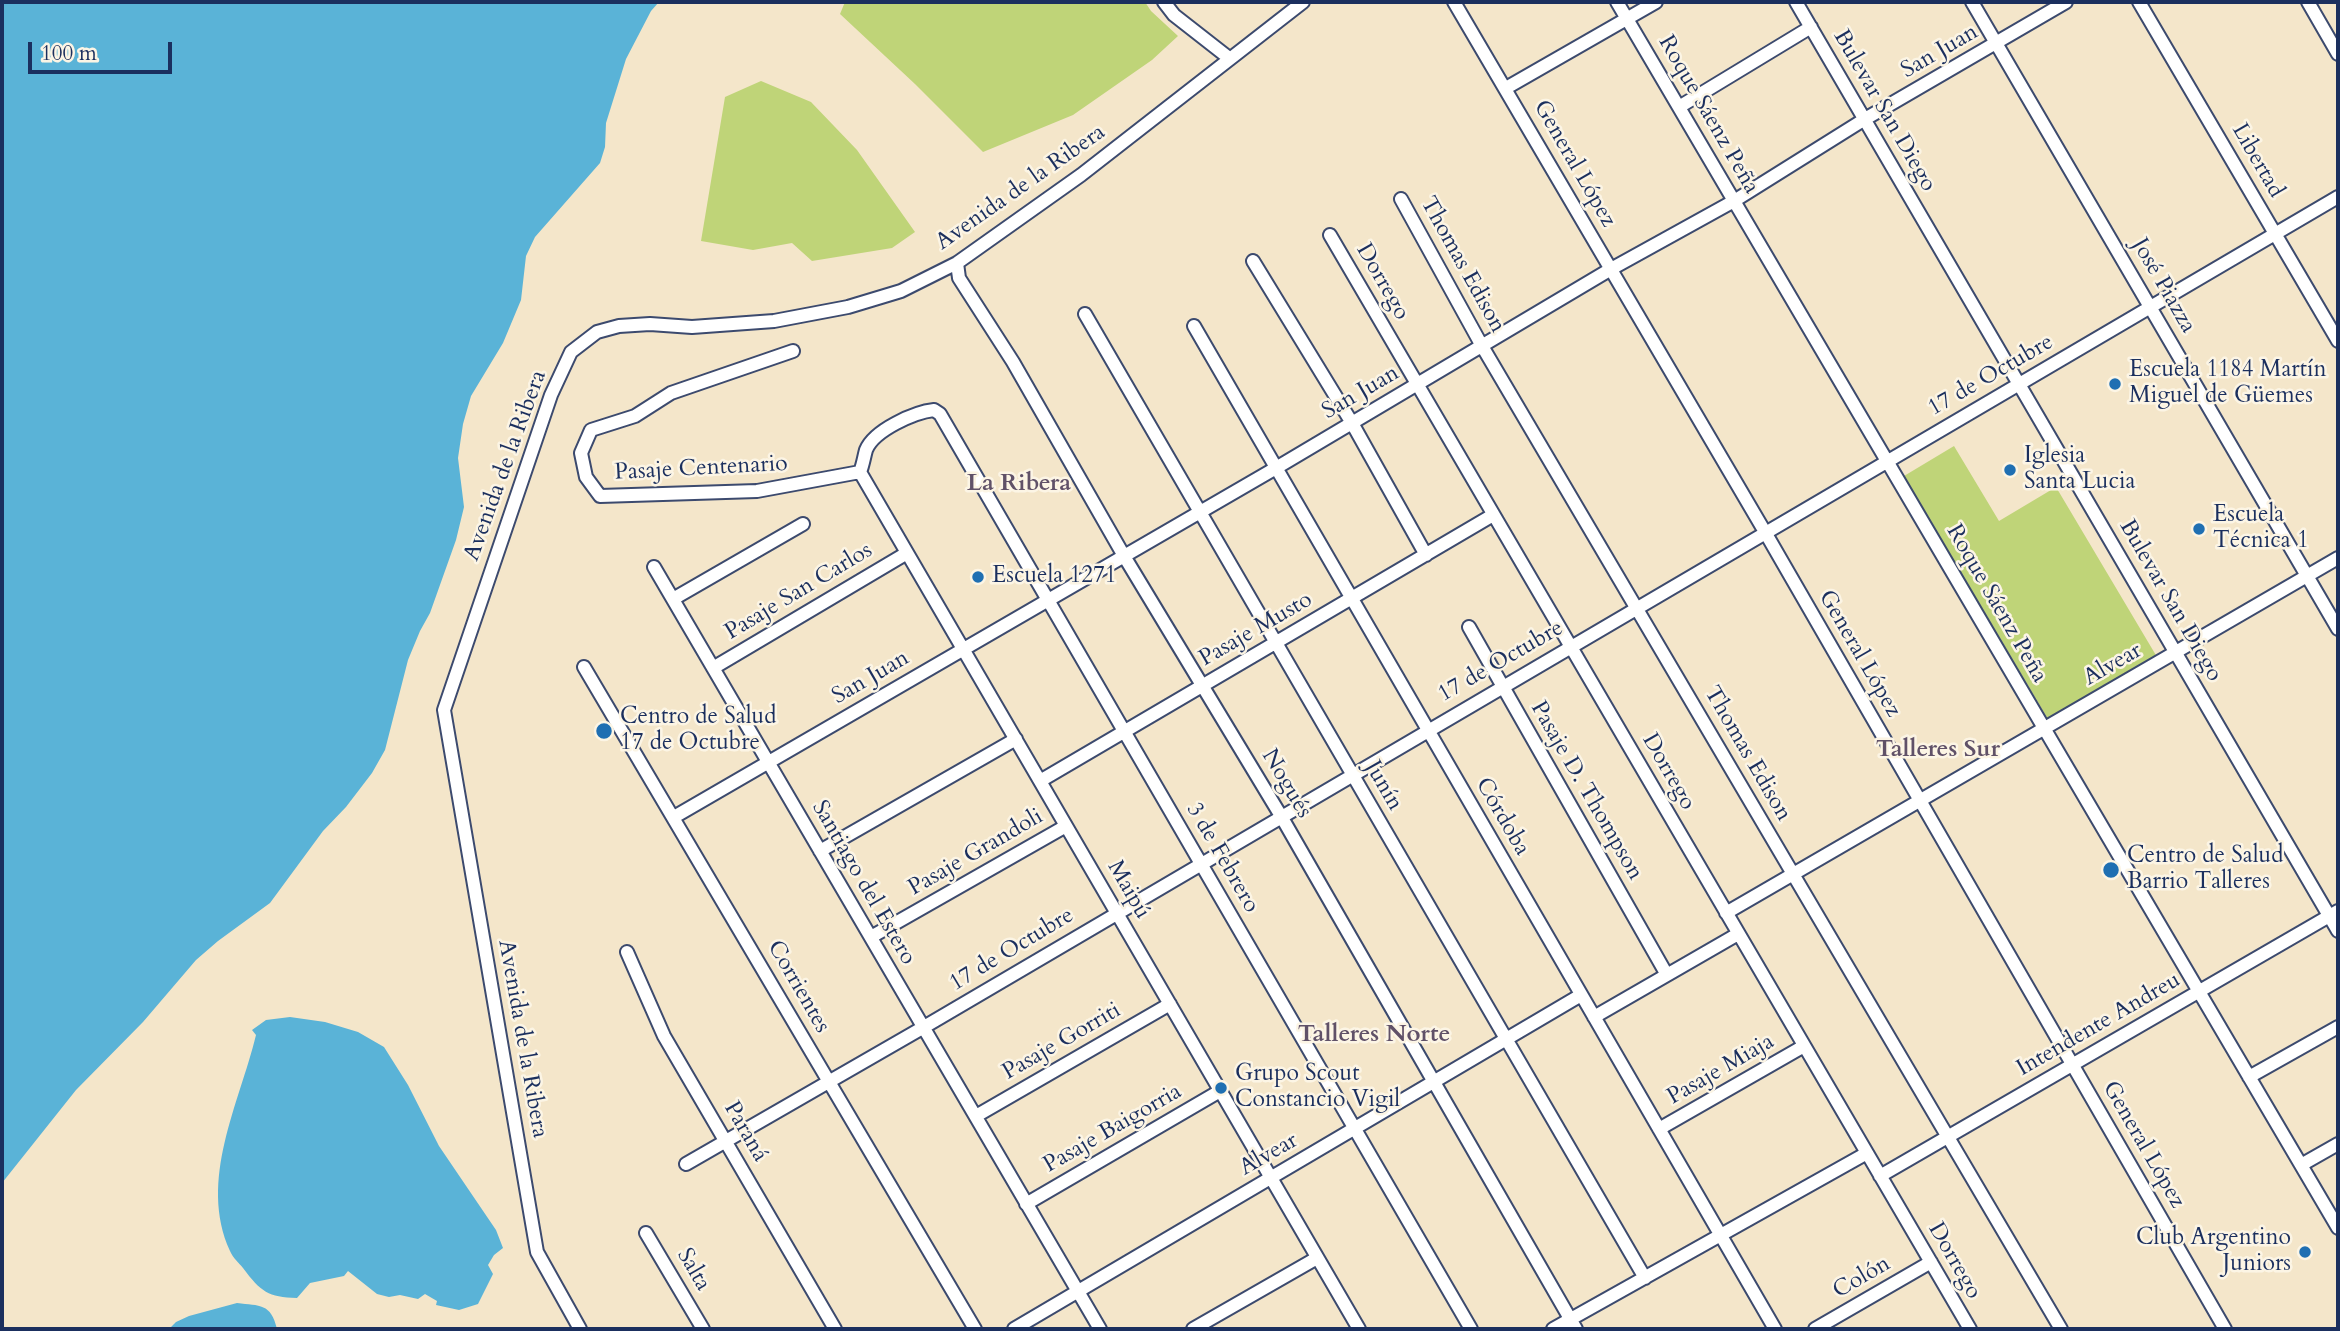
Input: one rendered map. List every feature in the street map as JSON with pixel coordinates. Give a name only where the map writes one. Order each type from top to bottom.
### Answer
[{"type":"street","points":[[1164,2],[1174,15],[1228,58]]},
{"type":"street","name":"Avenida de la Ribera","points":[[580,1329],[537,1252],[444,710],[551,395],[571,352],[597,331],[619,326],[650,324],[692,327],[774,321],[848,307],[901,291],[957,263],[1081,175],[1303,2]]},
{"type":"street","name":"General López","points":[[1454,2],[1612,269],[2225,1329]]},
{"type":"street","name":"Roque Sáenz Peña","points":[[1617,2],[2338,1228]]},
{"type":"street","points":[[1506,88],[1656,2]]},
{"type":"street","name":"Bulevar San Diego","points":[[1796,2],[2176,653],[2334,914],[2338,931]]},
{"type":"street","name":"José Piazza","points":[[1972,2],[2338,629]]},
{"type":"street","name":"San Juan","points":[[674,817],[1276,468],[1612,269],[1734,201],[1865,120],[2066,2]]},
{"type":"street","name":"Libertad","points":[[2139,2],[2275,234],[2333,320],[2338,341]]},
{"type":"street","points":[[2308,2],[2338,54]]},
{"type":"street","points":[[1679,107],[1811,27]]},
{"type":"street","name":"17 de Octubre","points":[[686,1164],[2338,197]]},
{"type":"street","name":"Thomas Edison","points":[[1401,199],[1482,346],[2061,1329]]},
{"type":"street","name":"Dorrego","points":[[1330,235],[1970,1329]]},
{"type":"street","points":[[1253,261],[1352,423],[1426,555]]},
{"type":"street","name":"Nogués","points":[[957,263],[959,278],[1013,362],[1124,556],[1281,816],[1574,1324]]},
{"type":"street","name":"Junín","points":[[1085,314],[1645,1278]]},
{"type":"street","name":"Córdoba","points":[[1194,326],[1775,1329]]},
{"type":"street","name":"Pasaje Centenario","points":[[793,351],[671,393],[635,416],[591,430],[581,453],[586,477],[600,496],[757,491],[860,472]]},
{"type":"street","name":"3 de Febrero","points":[[860,472],[866,449],[874,439],[911,416],[934,410],[940,414],[1471,1329]]},
{"type":"street","name":"Maipú","points":[[860,472],[1359,1329]]},
{"type":"street","name":"Pasaje Musto","points":[[1040,781],[1493,516]]},
{"type":"street","points":[[673,599],[803,524]]},
{"type":"street","name":"Pasaje San Carlos","points":[[713,668],[907,553]]},
{"type":"street","name":"Alvear","points":[[1726,912],[2338,558]]},
{"type":"street","name":"Santiago del Estero","points":[[654,567],[1100,1329]]},
{"type":"street","name":"Pasaje D. Thompson","points":[[1469,627],[1667,975]]},
{"type":"street","name":"Corrientes","points":[[584,667],[975,1329]]},
{"type":"street","points":[[820,850],[1016,739]]},
{"type":"street","name":"Pasaje Grandoli","points":[[871,937],[1066,826]]},
{"type":"street","name":"Intendente Andreu","points":[[1880,1176],[2334,914]]},
{"type":"street","points":[[1594,1017],[1738,934]]},
{"type":"street","name":"Paraná","points":[[627,952],[664,1037],[835,1329]]},
{"type":"street","name":"Alvear","points":[[1014,1329],[1581,995]]},
{"type":"street","name":"Pasaje Gorriti","points":[[976,1116],[1170,1004]]},
{"type":"street","points":[[2249,1077],[2338,1027]]},
{"type":"street","name":"Pasaje Miaja","points":[[1659,1129],[1804,1046]]},
{"type":"street","name":"Pasaje Baigorria","points":[[1026,1203],[1220,1091]]},
{"type":"street","points":[[2301,1165],[2338,1144]]},
{"type":"street","points":[[1553,1329],[1574,1324],[1645,1278],[1867,1153]]},
{"type":"street","name":"Salta","points":[[646,1233],[703,1329]]},
{"type":"street","points":[[1193,1329],[1317,1258]]},
{"type":"street","name":"Colón","points":[[1815,1329],[1931,1262]]},
{"type":"green space","points":[[845,2],[1145,2],[1178,36],[1152,60],[1073,115],[983,152],[840,14]]},
{"type":"green space","points":[[761,81],[811,102],[857,150],[915,232],[892,248],[812,261],[792,243],[753,250],[701,241],[725,97]]},
{"type":"green space","points":[[1954,446],[1999,521],[2056,487],[2157,657],[2049,721],[1904,476]]},
{"type":"water","points":[[2,2],[659,2],[651,11],[626,59],[606,123],[605,147],[600,163],[535,237],[526,256],[521,300],[503,343],[471,396],[458,458],[464,507],[456,540],[430,613],[408,660],[385,750],[372,773],[323,831],[270,903],[196,960],[143,1022],[76,1090],[2,1183]]},
{"type":"water","points":[[290,1017],[325,1022],[358,1032],[384,1047],[408,1085],[439,1146],[496,1230],[503,1248],[494,1255],[488,1265],[493,1274],[478,1304],[459,1310],[436,1305],[437,1301],[425,1294],[418,1299],[377,1294],[348,1271],[344,1276],[310,1283],[297,1298],[279,1296],[260,1288],[233,1256],[221,1224],[218,1197],[225,1143],[256,1035],[252,1030],[266,1020]]},
{"type":"water","points":[[237,1303],[268,1310],[277,1329],[169,1329],[189,1316]]},
{"type":"place","name":"Escuela 1184 Martín Miguel de Güemes","points":[[2115,384]]},
{"type":"place","name":"Iglesia Santa Lucia","points":[[2010,470]]},
{"type":"place","name":"Escuela Técnica 1","points":[[2199,529]]},
{"type":"place","name":"Escuela 1271","points":[[978,577]]},
{"type":"place","name":"Centro de Salud 17 de Octubre","points":[[604,731]]},
{"type":"place","name":"Centro de Salud Barrio Talleres","points":[[2111,870]]},
{"type":"place","name":"Grupo Scout Constancio Vigil","points":[[1221,1088]]},
{"type":"place","name":"Club Argentino Juniors","points":[[2305,1252]]},
{"type":"district","name":"La Ribera","points":[[1019,484]]},
{"type":"district","name":"Talleres Sur","points":[[1938,750]]},
{"type":"district","name":"Talleres Norte","points":[[1374,1035]]}]
